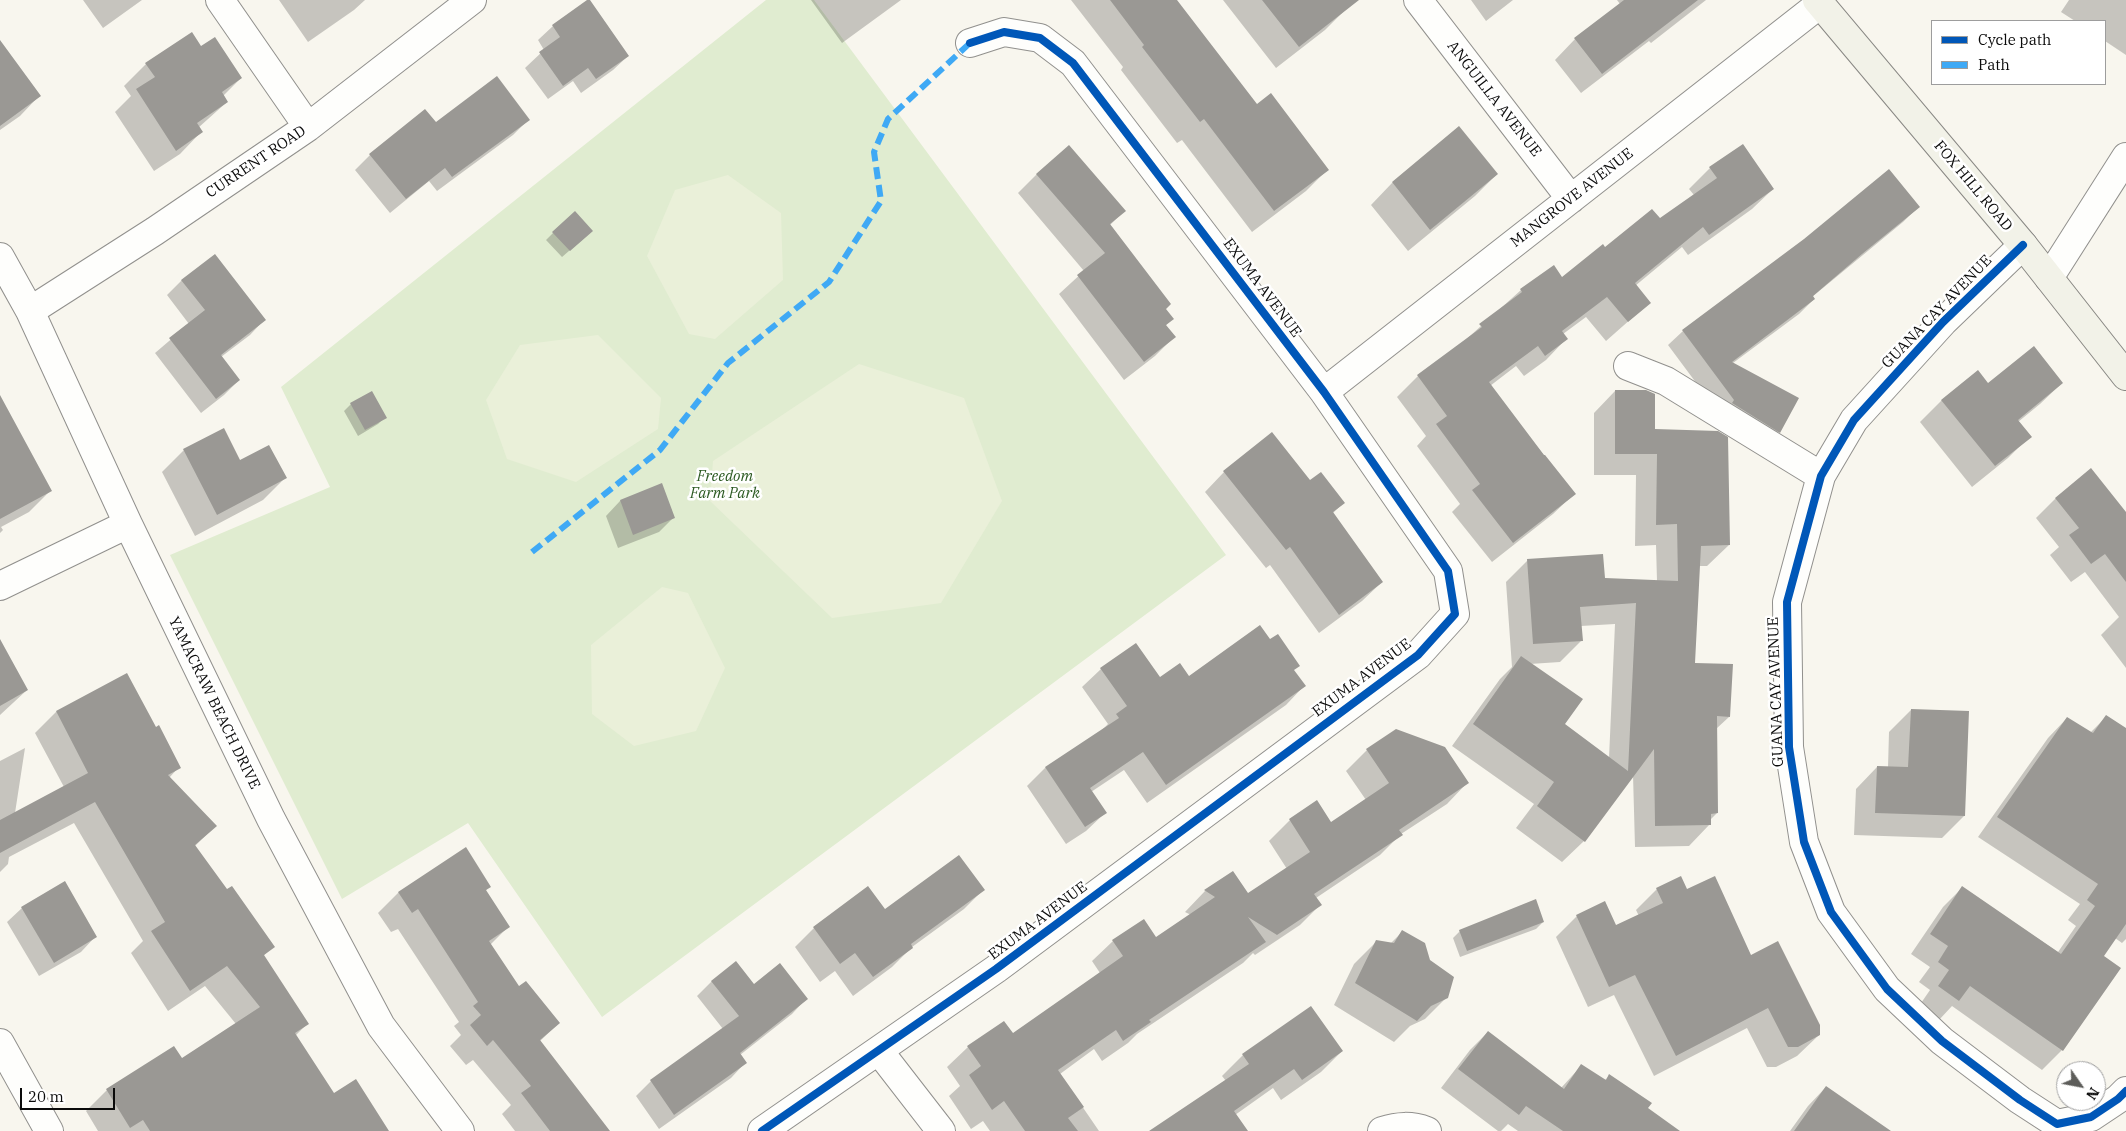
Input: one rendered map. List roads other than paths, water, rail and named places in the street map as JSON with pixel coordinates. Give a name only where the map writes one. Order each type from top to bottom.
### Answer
[{"type":"main road","name":"FOX HILL ROAD","points":[[1818,2],[2023,245],[2126,376]]},
{"type":"street","points":[[220,0],[308,127]]},
{"type":"street","name":"CURRENT ROAD","points":[[30,311],[155,231],[308,127],[472,0]]},
{"type":"street","name":"ANGUILLA AVENUE","points":[[1418,0],[1571,199]]},
{"type":"street","name":"MANGROVE AVENUE","points":[[1324,392],[1571,199],[1818,2]]},
{"type":"street","name":"EXUMA AVENUE","points":[[762,1131],[996,969],[1418,655],[1455,614],[1448,571],[1324,392],[1073,63],[1040,38],[1004,32],[970,43]]},
{"type":"street","points":[[2049,278],[2126,157]]},
{"type":"street","name":"GUANA CAY AVENUE","points":[[2023,245],[1943,322],[1854,420],[1821,476],[1787,602],[1789,747],[1804,842],[1831,912],[1887,989],[1942,1041],[2020,1100],[2057,1124],[2091,1117],[2118,1099],[2126,1091]]},
{"type":"street","name":"YAMACRAW BEACH DRIVE","points":[[0,257],[30,311],[128,524],[271,820],[381,1026],[460,1131]]},
{"type":"street","points":[[1628,366],[1666,381],[1821,476]]},
{"type":"street","points":[[0,586],[128,524]]},
{"type":"street","points":[[0,1043],[49,1131]]},
{"type":"street","points":[[879,1051],[941,1131]]},
{"type":"street","points":[[1382,1131],[1399,1126],[1416,1127],[1426,1131]]},
{"type":"park label","name":"Freedom Farm Park","points":[[725,486]]}]
